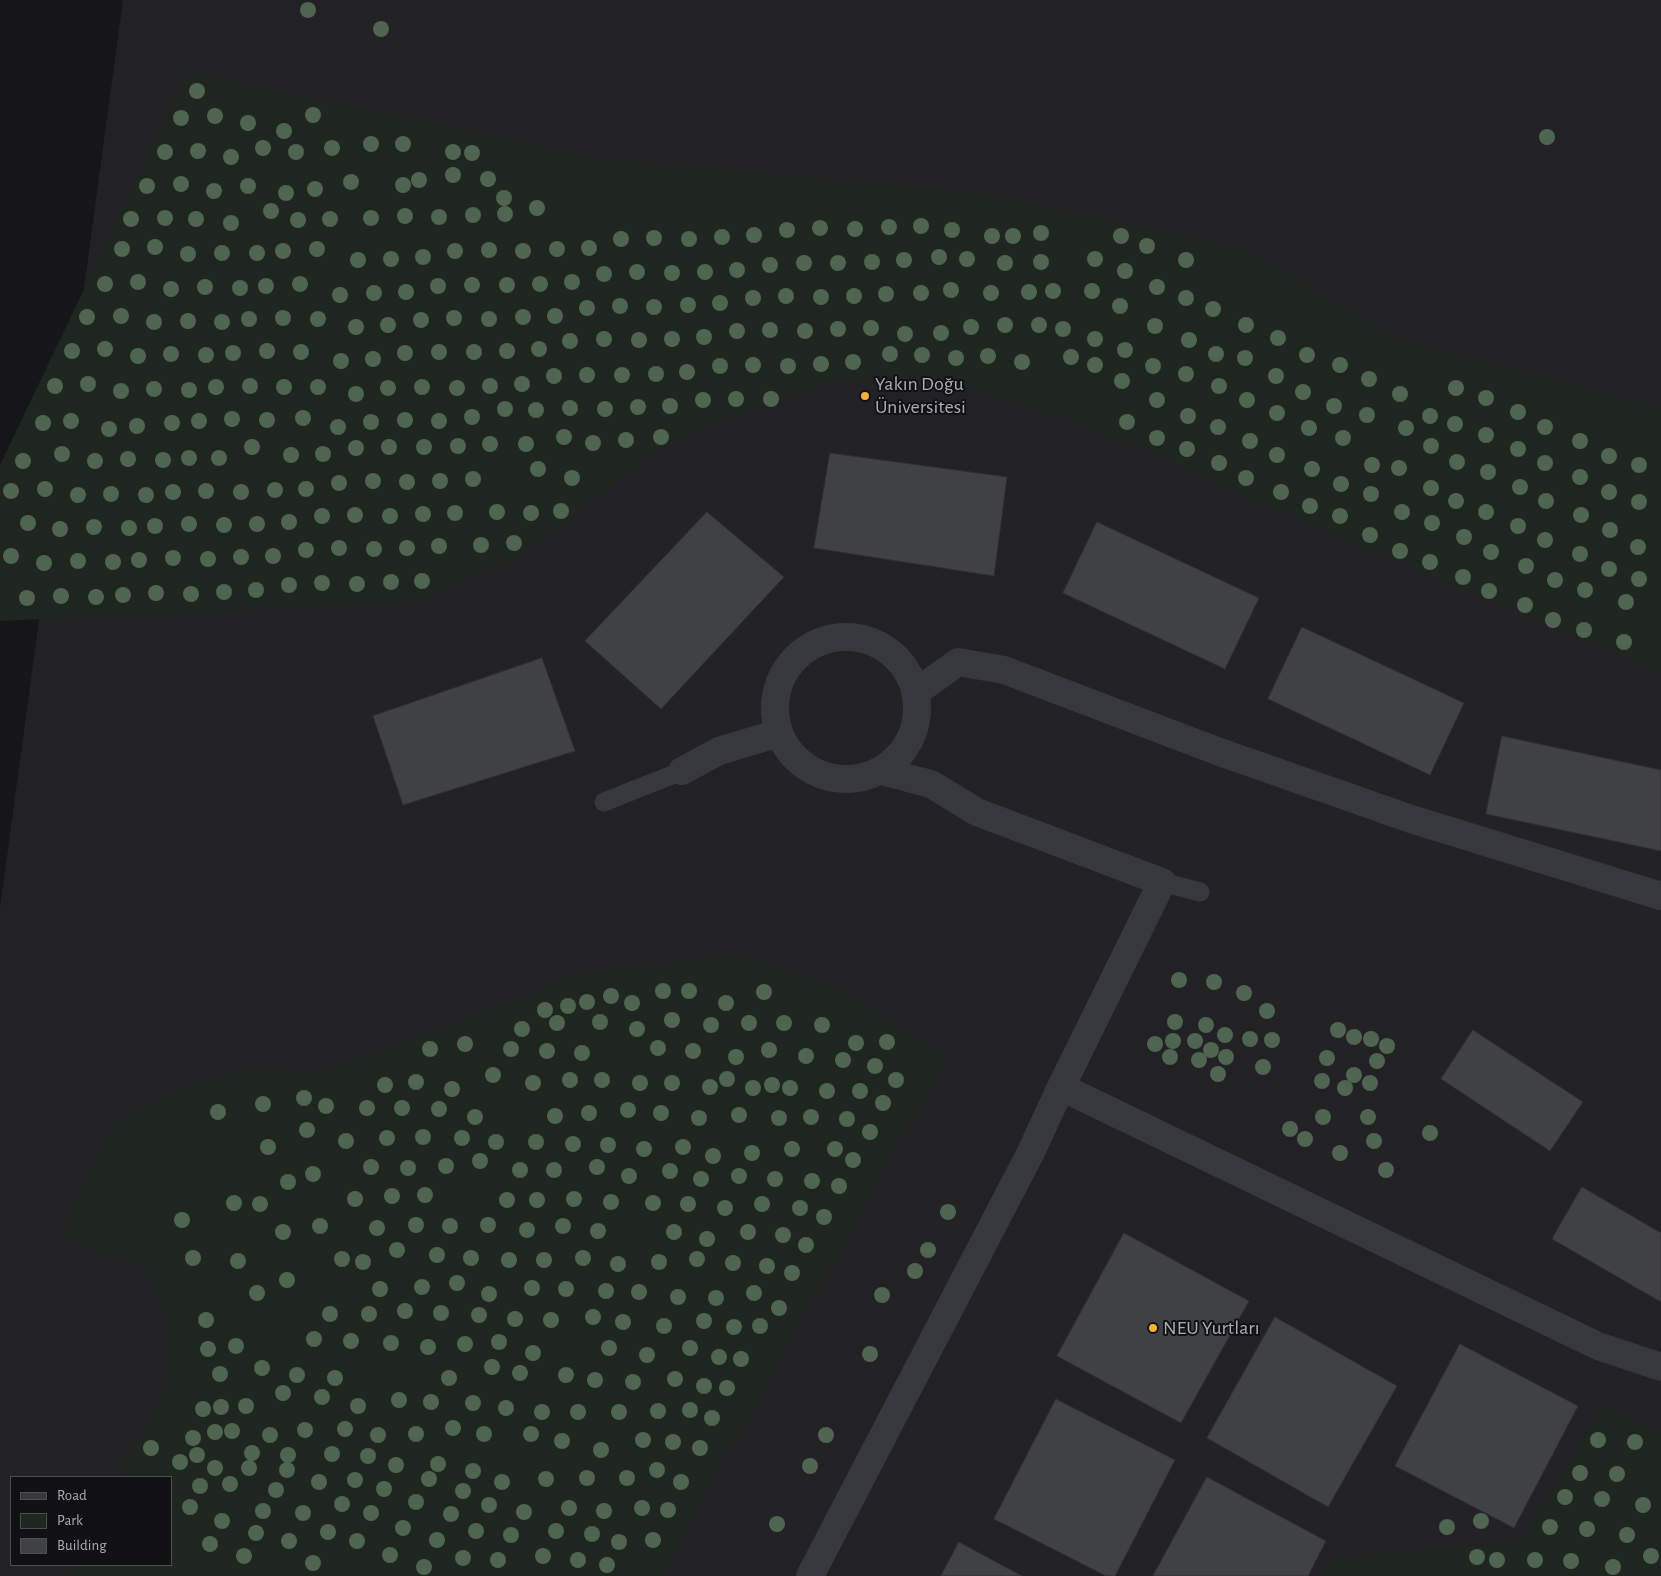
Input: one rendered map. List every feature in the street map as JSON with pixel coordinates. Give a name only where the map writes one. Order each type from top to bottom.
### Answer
[{"type":"street","points":[[831,638],[853,638],[875,643],[893,655],[907,672],[915,693],[917,715],[912,736],[900,755],[881,771],[858,779],[833,779],[810,770],[798,760],[779,733],[774,709],[778,685],[790,664],[808,647],[831,638]]},
{"type":"street","points":[[915,693],[958,662],[1004,670],[1217,751],[1411,819],[1661,896]]},
{"type":"street","points":[[682,771],[719,751],[779,733]]},
{"type":"street","points":[[810,1576],[1030,1154],[1162,882],[977,812],[931,784],[881,771]]},
{"type":"street","points":[[1061,1087],[1590,1342],[1661,1367]]},
{"type":"lane","points":[[604,802],[682,771]]},
{"type":"lane","points":[[1162,882],[1200,892]]},
{"type":"shaded area","name":"Yakın Doğu Üniversitesi","points":[[123,0],[1661,0],[1661,1576],[0,1576],[0,908]]},
{"type":"green space","points":[[188,72],[601,159],[982,194],[1243,249],[1399,341],[1661,408],[1661,672],[1269,506],[1092,427],[969,387],[833,380],[720,422],[648,457],[521,555],[424,601],[0,621],[0,465]]},
{"type":"green space","points":[[738,955],[840,989],[946,1057],[660,1576],[65,1576],[70,1566],[172,1566],[172,1476],[118,1476],[167,1388],[169,1333],[150,1271],[65,1237],[69,1212],[86,1175],[114,1127],[177,1089],[248,1070],[319,1072],[389,1049],[582,974]]},
{"type":"green space","points":[[1604,1405],[1661,1433],[1661,1576],[1322,1576],[1335,1558],[1522,1542]]},
{"type":"building","points":[[830,453],[1007,477],[994,576],[814,548]]},
{"type":"building","points":[[707,512],[784,577],[661,709],[585,641]]},
{"type":"building","points":[[1097,522],[1259,598],[1225,669],[1063,593]]},
{"type":"building","points":[[1302,627],[1464,703],[1430,775],[1268,699]]},
{"type":"building","points":[[542,658],[575,751],[403,805],[373,716]]},
{"type":"building","points":[[1502,736],[1661,770],[1661,851],[1486,814]]},
{"type":"building","points":[[1473,1030],[1583,1102],[1550,1151],[1441,1079]]},
{"type":"building","points":[[1582,1187],[1661,1233],[1661,1302],[1552,1239]]},
{"type":"building","name":"NEU Yurtları","points":[[1124,1233],[1249,1301],[1181,1423],[1057,1356]]},
{"type":"building","name":"NEU Yurtları","points":[[1275,1317],[1397,1386],[1328,1507],[1207,1438]]},
{"type":"building","points":[[1460,1344],[1578,1406],[1514,1528],[1395,1466]]},
{"type":"building","points":[[1056,1399],[1175,1460],[1115,1576],[1106,1576],[994,1519]]},
{"type":"building","points":[[1207,1477],[1326,1541],[1308,1576],[1153,1576]]},
{"type":"building","points":[[959,1542],[1022,1576],[941,1576]]},
{"type":"place","name":"Yakın Doğu Üniversitesi","points":[[865,396]]},
{"type":"place","name":"NEU Yurtları","points":[[1153,1328]]}]
